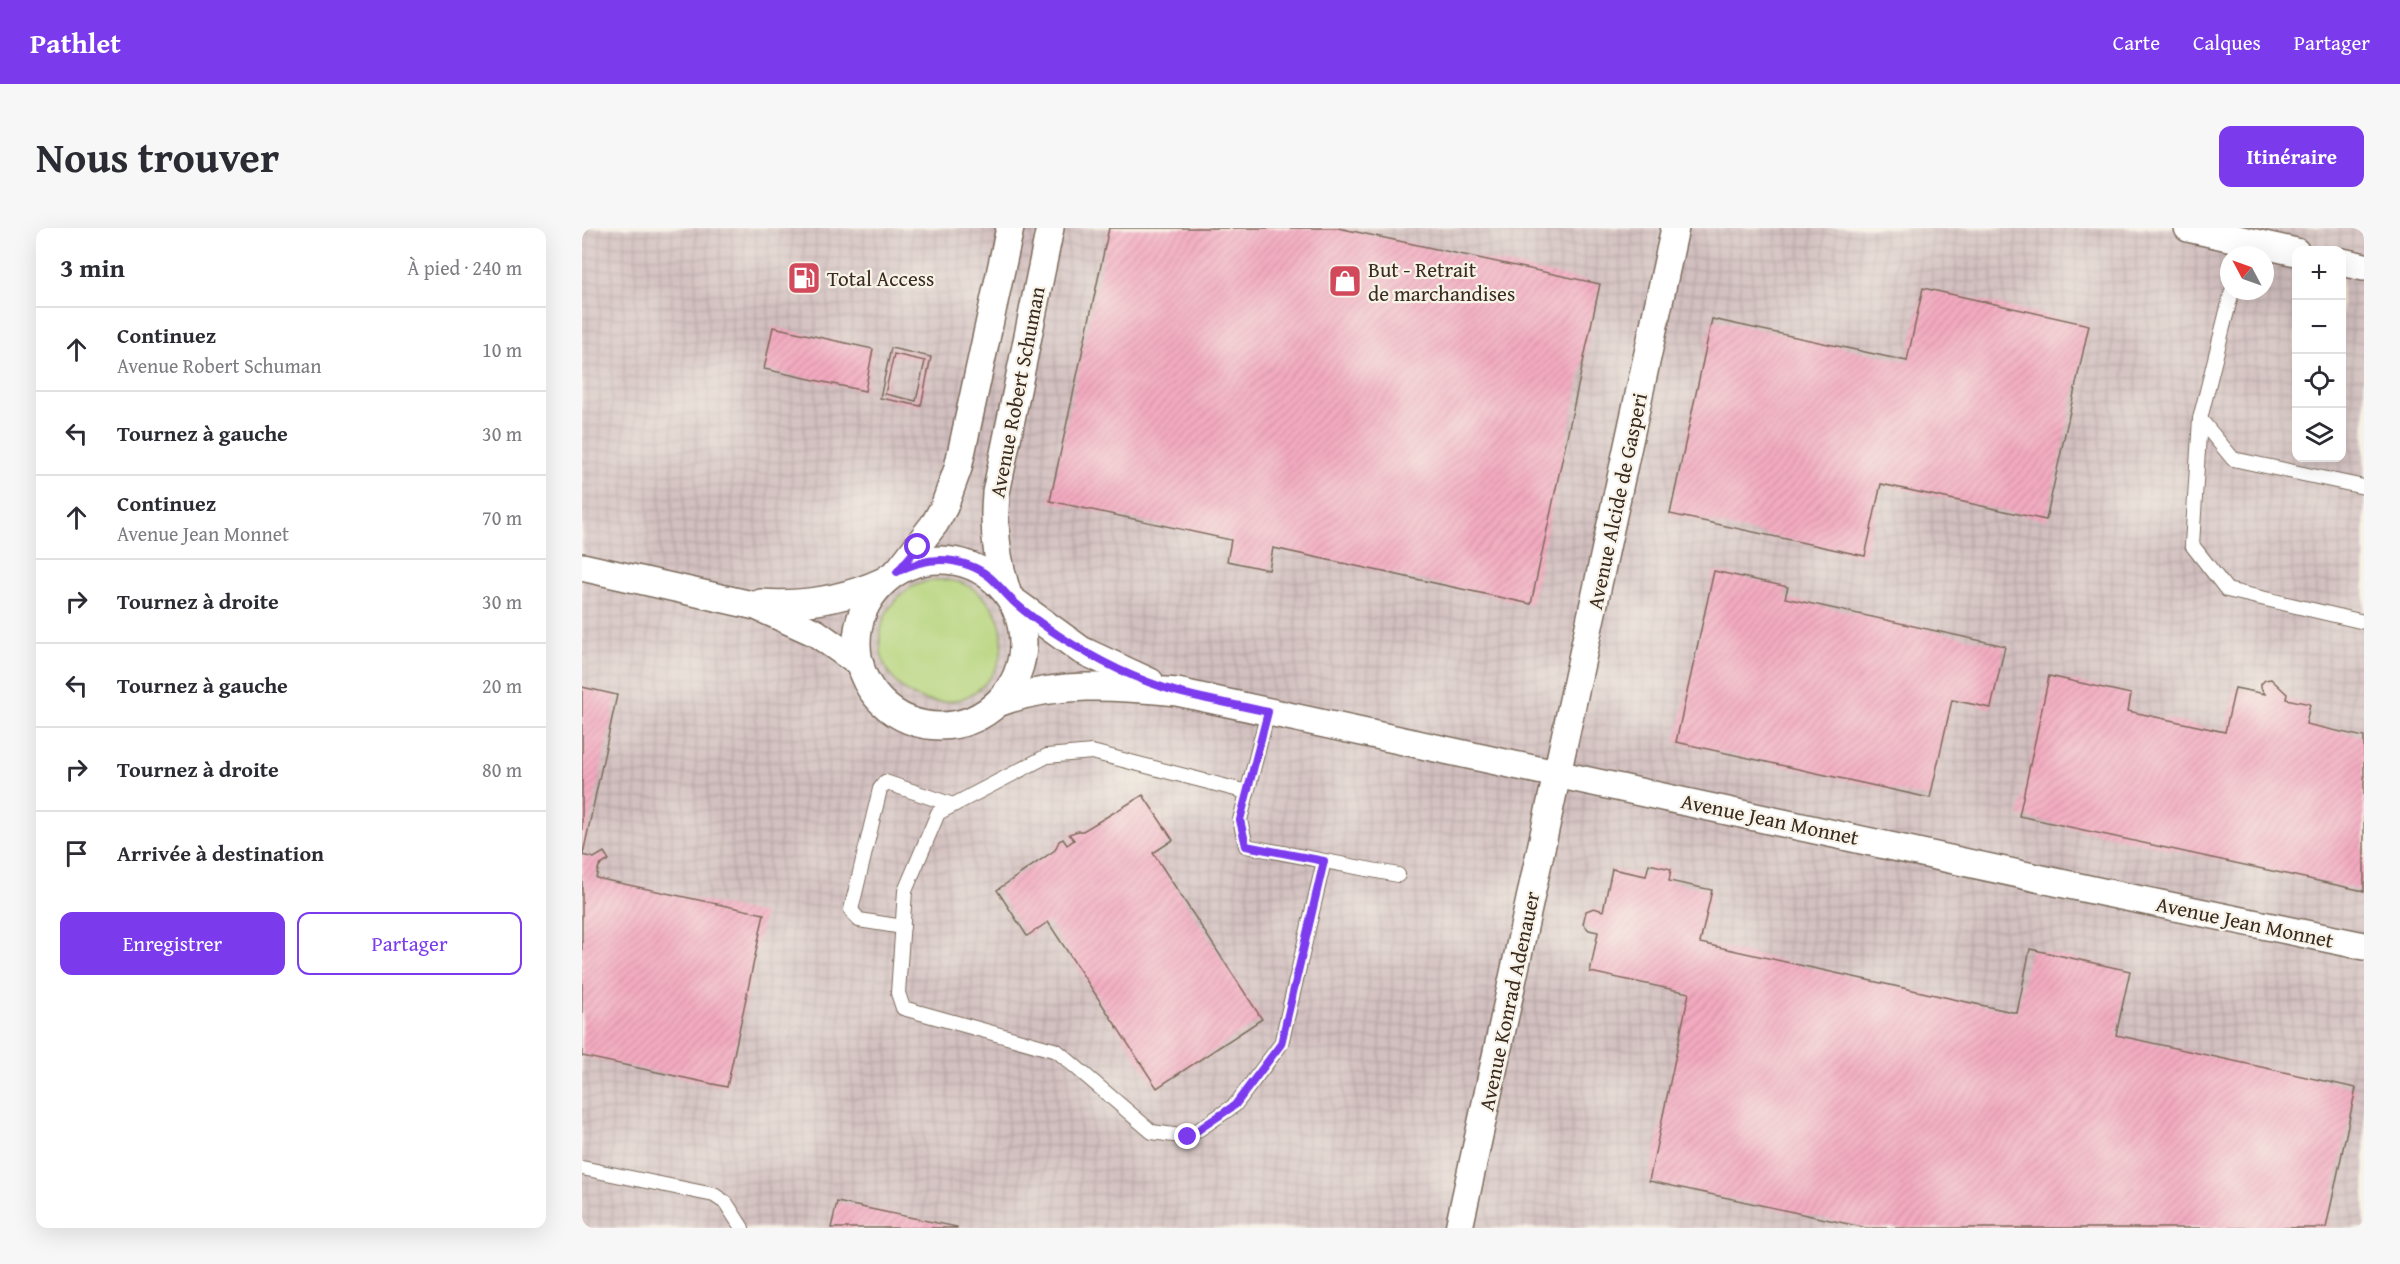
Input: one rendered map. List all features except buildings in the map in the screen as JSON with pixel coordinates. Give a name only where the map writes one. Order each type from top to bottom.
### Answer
[{"type":"street","name":"Avenue Robert Schuman","points":[[891,576],[935,523],[944,507],[958,468],[1010,228]]},
{"type":"street","name":"Avenue Robert Schuman","points":[[1009,596],[996,549],[994,531],[996,493],[1050,228]]},
{"type":"street","name":"Avenue Alcide de Gasperi","points":[[1558,774],[1675,228]]},
{"type":"street","points":[[2188,228],[2240,246]]},
{"type":"street","points":[[2274,250],[2292,252]]},
{"type":"street","points":[[2346,263],[2364,267]]},
{"type":"street","points":[[582,567],[739,601],[778,604],[828,600],[858,592],[891,576],[926,561],[956,561],[984,572],[1009,596],[1023,628],[1024,651],[1016,679],[998,703],[987,713],[966,723],[944,727],[921,725],[900,716],[882,703],[868,685],[860,664],[857,641],[861,619],[870,598],[891,576]]},
{"type":"street","name":"Avenue Jean Monnet","points":[[1009,596],[1081,650],[1130,674],[1177,692]]},
{"type":"street","points":[[739,601],[801,625],[860,664]]},
{"type":"street","name":"Avenue Jean Monnet","points":[[998,703],[1019,695],[1077,687],[1125,687],[1177,692],[2090,890],[2364,946]]},
{"type":"street","name":"Avenue Konrad Adenauer","points":[[1459,1228],[1558,774]]},
{"type":"lane","points":[[2230,300],[2200,419],[2192,545],[2227,590],[2364,622]]},
{"type":"lane","points":[[2200,419],[2233,459],[2364,487]]},
{"type":"lane","points":[[1268,712],[1240,820],[1246,846],[1398,875]]},
{"type":"lane","points":[[1247,792],[1092,752],[1047,756],[938,813],[905,891],[898,993],[903,1008],[1057,1051],[1152,1132],[1188,1137],[1235,1105],[1281,1044],[1324,861]]},
{"type":"lane","points":[[903,927],[859,920],[851,910],[880,789],[885,782],[953,805]]},
{"type":"lane","points":[[582,1168],[714,1196],[726,1203],[742,1228]]},
{"type":"shaded area","points":[[582,228],[2364,228],[2364,1228],[582,1228]]},
{"type":"green space","points":[[941,580],[964,585],[984,598],[997,618],[1002,641],[997,664],[984,684],[964,697],[941,702],[918,697],[898,684],[885,664],[880,641],[885,618],[898,598],[918,585]]},
{"type":"place","name":"Total Access","points":[[804,278]]},
{"type":"place","name":"But - Retrait de marchandises","points":[[1345,281]]},
{"type":"route","points":[[918,547],[897,572],[911,565],[933,560],[956,561],[971,565],[997,581],[1012,600],[1050,629],[1096,658],[1177,692],[1268,712],[1240,820],[1246,846],[1324,861],[1281,1044],[1235,1105],[1188,1137]]}]
